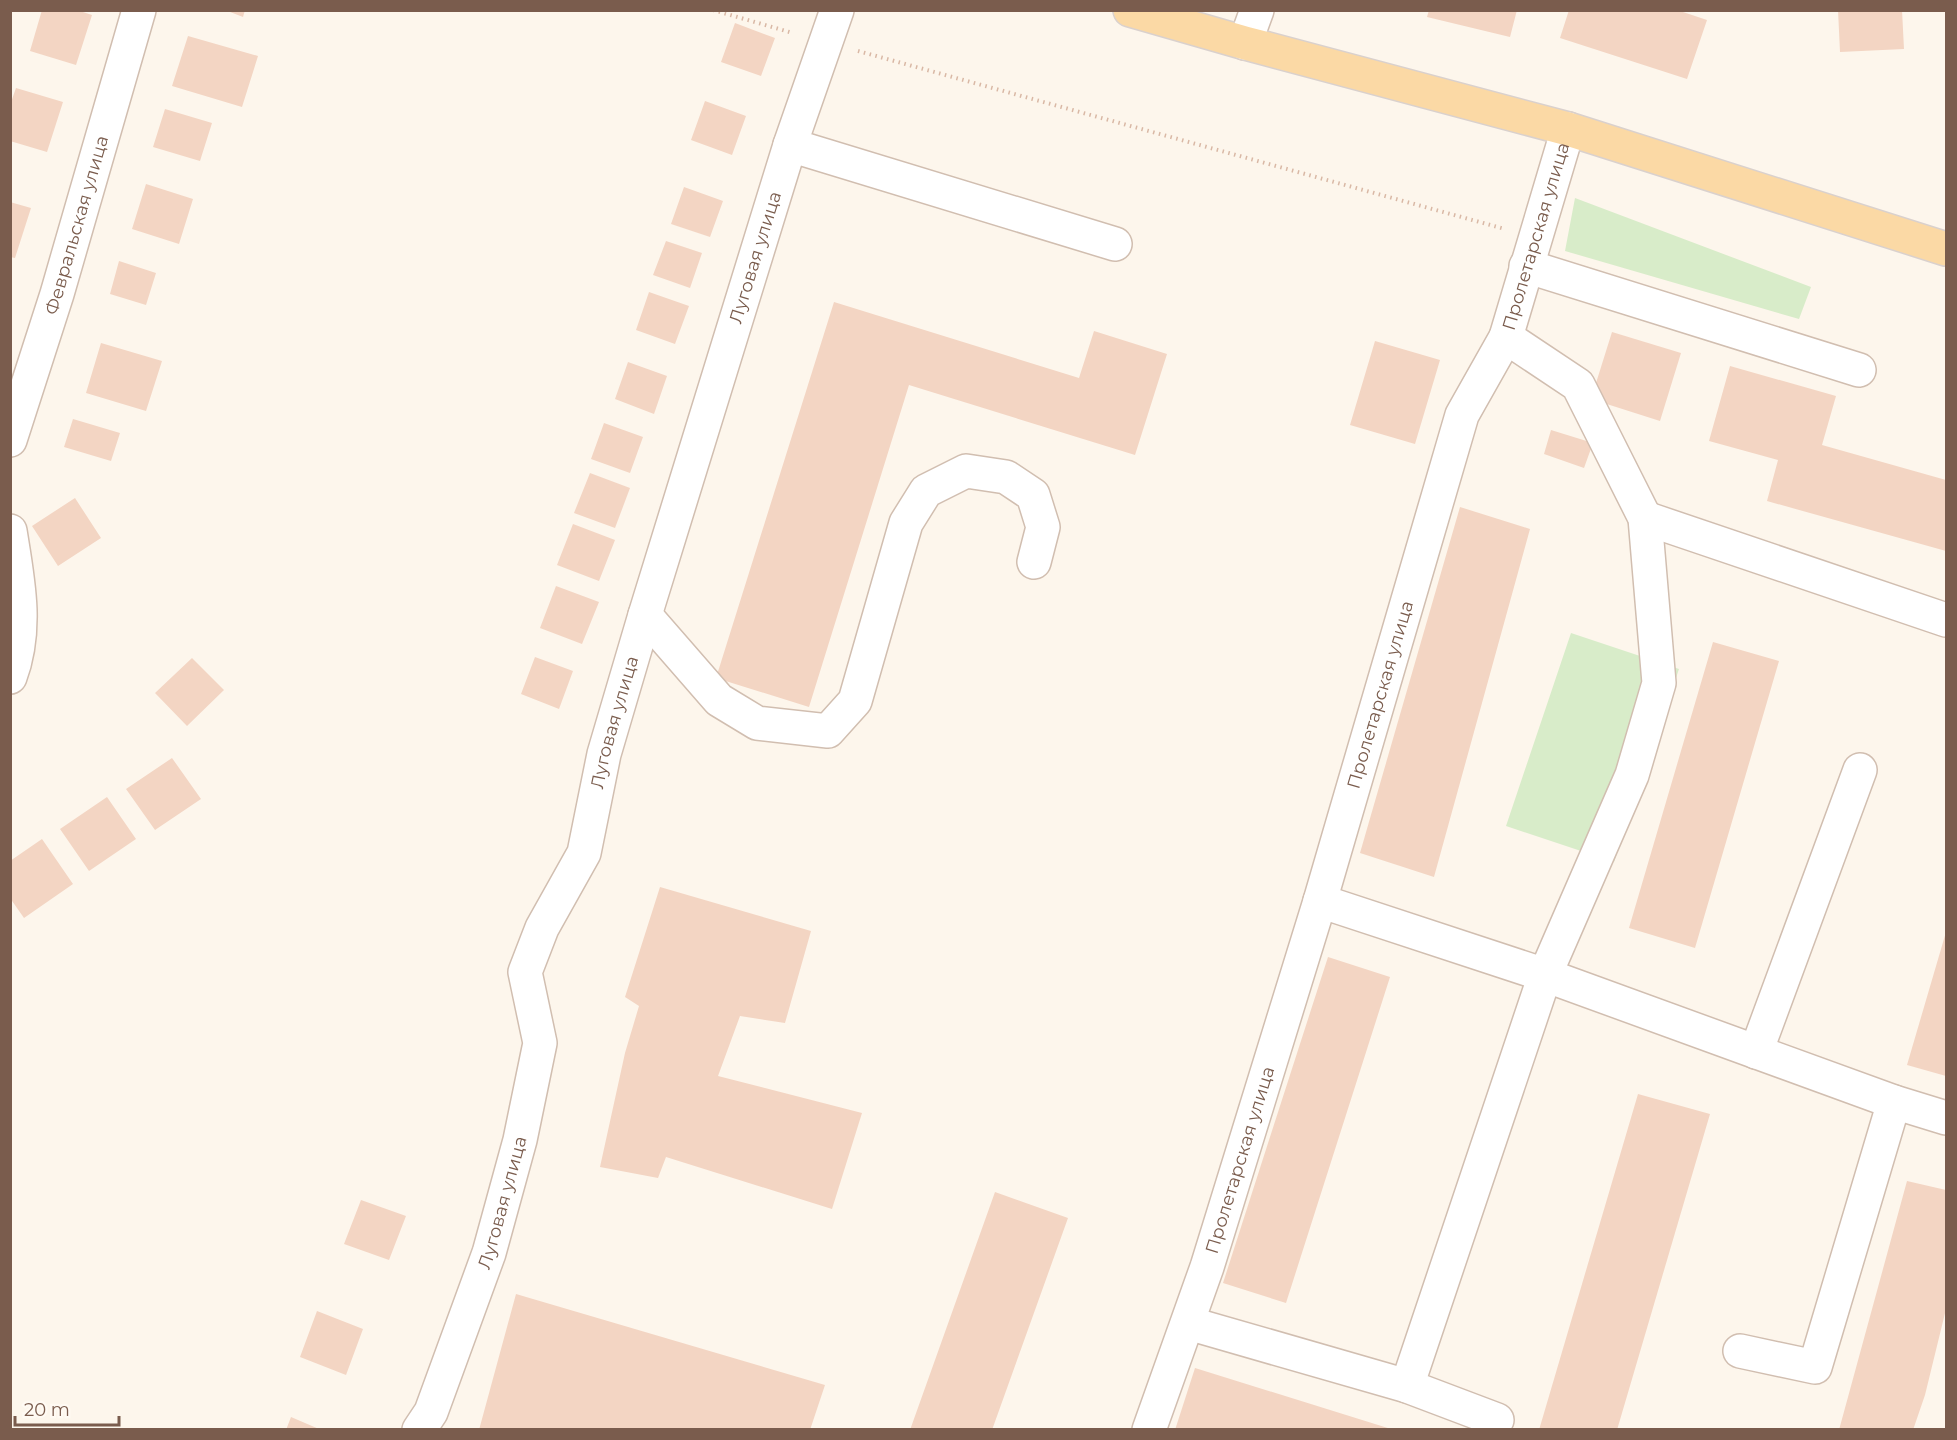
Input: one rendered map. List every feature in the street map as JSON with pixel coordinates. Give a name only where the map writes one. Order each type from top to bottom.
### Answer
[{"type":"main road","name":"Пролетарская улица","points":[[1130,10],[1568,129],[1947,249]]},
{"type":"street","name":"Февральская улица","points":[[10,440],[57,294],[139,10]]},
{"type":"street","name":"Луговая улица","points":[[419,1430],[431,1412],[489,1253],[520,1140],[540,1043],[525,972],[542,928],[584,853],[604,754],[645,615],[790,145],[837,10]]},
{"type":"street","points":[[1245,43],[1257,10]]},
{"type":"street","name":"Пролетарская улица","points":[[1149,1430],[1207,1267],[1320,902],[1462,414],[1506,337],[1568,129]]},
{"type":"street","points":[[790,145],[1115,244]]},
{"type":"street","points":[[1530,252],[1859,370]]},
{"type":"street","points":[[1407,1386],[1545,975],[1632,775],[1659,684],[1645,518],[1578,385],[1506,337]]},
{"type":"street","points":[[645,615],[718,700],[757,723],[828,731],[855,701],[906,523],[926,490],[966,471],[1006,477],[1033,495],[1043,527],[1034,562]]},
{"type":"street","points":[[1645,518],[1947,620]]},
{"type":"street","points":[[10,531],[22,627],[10,677]]},
{"type":"street","points":[[1756,1052],[1860,770]]},
{"type":"street","points":[[1320,902],[1545,975],[1894,1102],[1947,1118]]},
{"type":"street","points":[[1740,1351],[1815,1367],[1894,1102]]},
{"type":"street","points":[[1188,1323],[1407,1386],[1497,1419]]},
{"type":"path","points":[[713,10],[794,33]]},
{"type":"path","points":[[851,49],[1530,252]]},
{"type":"green space","points":[[1575,198],[1811,287],[1799,319],[1565,251]]},
{"type":"green space","points":[[1571,633],[1679,669],[1614,862],[1506,826]]},
{"type":"building","points":[[42,10],[77,10],[92,15],[76,65],[30,51]]},
{"type":"building","points":[[225,10],[245,10],[243,17]]},
{"type":"building","points":[[1429,10],[1517,10],[1510,37],[1427,17]]},
{"type":"building","points":[[1569,10],[1677,10],[1707,20],[1687,79],[1560,38]]},
{"type":"building","points":[[1838,10],[1902,10],[1904,49],[1840,52]]},
{"type":"building","points":[[735,23],[775,38],[761,76],[721,62]]},
{"type":"building","points":[[188,36],[258,56],[242,107],[172,86]]},
{"type":"building","points":[[16,88],[63,102],[47,152],[10,141],[10,105]]},
{"type":"building","points":[[705,101],[746,116],[732,155],[691,140]]},
{"type":"building","points":[[165,109],[212,123],[200,161],[153,147]]},
{"type":"building","points":[[146,184],[193,199],[179,244],[132,229]]},
{"type":"building","points":[[684,187],[723,201],[710,237],[671,224]]},
{"type":"building","points":[[10,202],[31,208],[15,258],[10,257]]},
{"type":"building","points":[[666,241],[702,253],[690,288],[653,275]]},
{"type":"building","points":[[119,261],[156,273],[146,305],[110,294]]},
{"type":"building","points":[[649,292],[689,306],[675,344],[636,330]]},
{"type":"building","points":[[834,302],[1079,378],[1094,331],[1167,354],[1135,455],[909,385],[809,707],[716,678]]},
{"type":"building","points":[[1612,332],[1681,353],[1660,421],[1591,399]]},
{"type":"building","points":[[1375,341],[1440,360],[1415,444],[1350,425]]},
{"type":"building","points":[[101,343],[162,361],[146,411],[86,393]]},
{"type":"building","points":[[628,362],[667,376],[654,414],[615,399]]},
{"type":"building","points":[[1730,366],[1836,396],[1822,445],[1946,480],[1946,551],[1767,501],[1778,460],[1709,441]]},
{"type":"building","points":[[73,419],[120,433],[111,461],[64,447]]},
{"type":"building","points":[[604,423],[643,437],[630,473],[591,459]]},
{"type":"building","points":[[1551,430],[1593,443],[1584,468],[1544,454]]},
{"type":"building","points":[[590,473],[630,488],[615,528],[574,513]]},
{"type":"building","points":[[75,498],[101,538],[58,566],[32,526]]},
{"type":"building","points":[[1460,507],[1530,529],[1434,877],[1360,853]]},
{"type":"building","points":[[573,524],[615,540],[599,581],[557,565]]},
{"type":"building","points":[[556,586],[599,602],[582,644],[540,628]]},
{"type":"building","points":[[1713,642],[1779,661],[1695,948],[1629,928]]},
{"type":"building","points":[[535,657],[573,671],[559,709],[521,694]]},
{"type":"building","points":[[192,658],[224,690],[187,726],[155,693]]},
{"type":"building","points":[[172,758],[201,799],[155,830],[126,789]]},
{"type":"building","points":[[107,797],[136,839],[89,871],[60,829]]},
{"type":"building","points":[[42,839],[73,884],[24,918],[10,898],[10,861]]},
{"type":"building","points":[[660,887],[811,931],[785,1023],[740,1016],[718,1076],[862,1113],[832,1209],[666,1157],[658,1178],[600,1167],[625,1053],[639,1006],[625,997]]},
{"type":"building","points":[[1946,932],[1946,1076],[1907,1065]]},
{"type":"building","points":[[1328,957],[1390,977],[1286,1303],[1223,1283]]},
{"type":"building","points":[[1638,1094],[1710,1114],[1617,1430],[1539,1430]]},
{"type":"building","points":[[1907,1181],[1946,1190],[1946,1309],[1925,1395],[1913,1430],[1839,1430]]},
{"type":"building","points":[[995,1192],[1068,1218],[992,1430],[910,1430]]},
{"type":"building","points":[[361,1200],[406,1216],[389,1260],[344,1244]]},
{"type":"building","points":[[516,1294],[825,1385],[810,1430],[479,1430]]},
{"type":"building","points":[[317,1311],[363,1329],[346,1375],[300,1357]]},
{"type":"building","points":[[1195,1368],[1391,1429],[1391,1430],[1175,1430]]},
{"type":"building","points":[[291,1417],[319,1429],[319,1430],[286,1430]]}]
